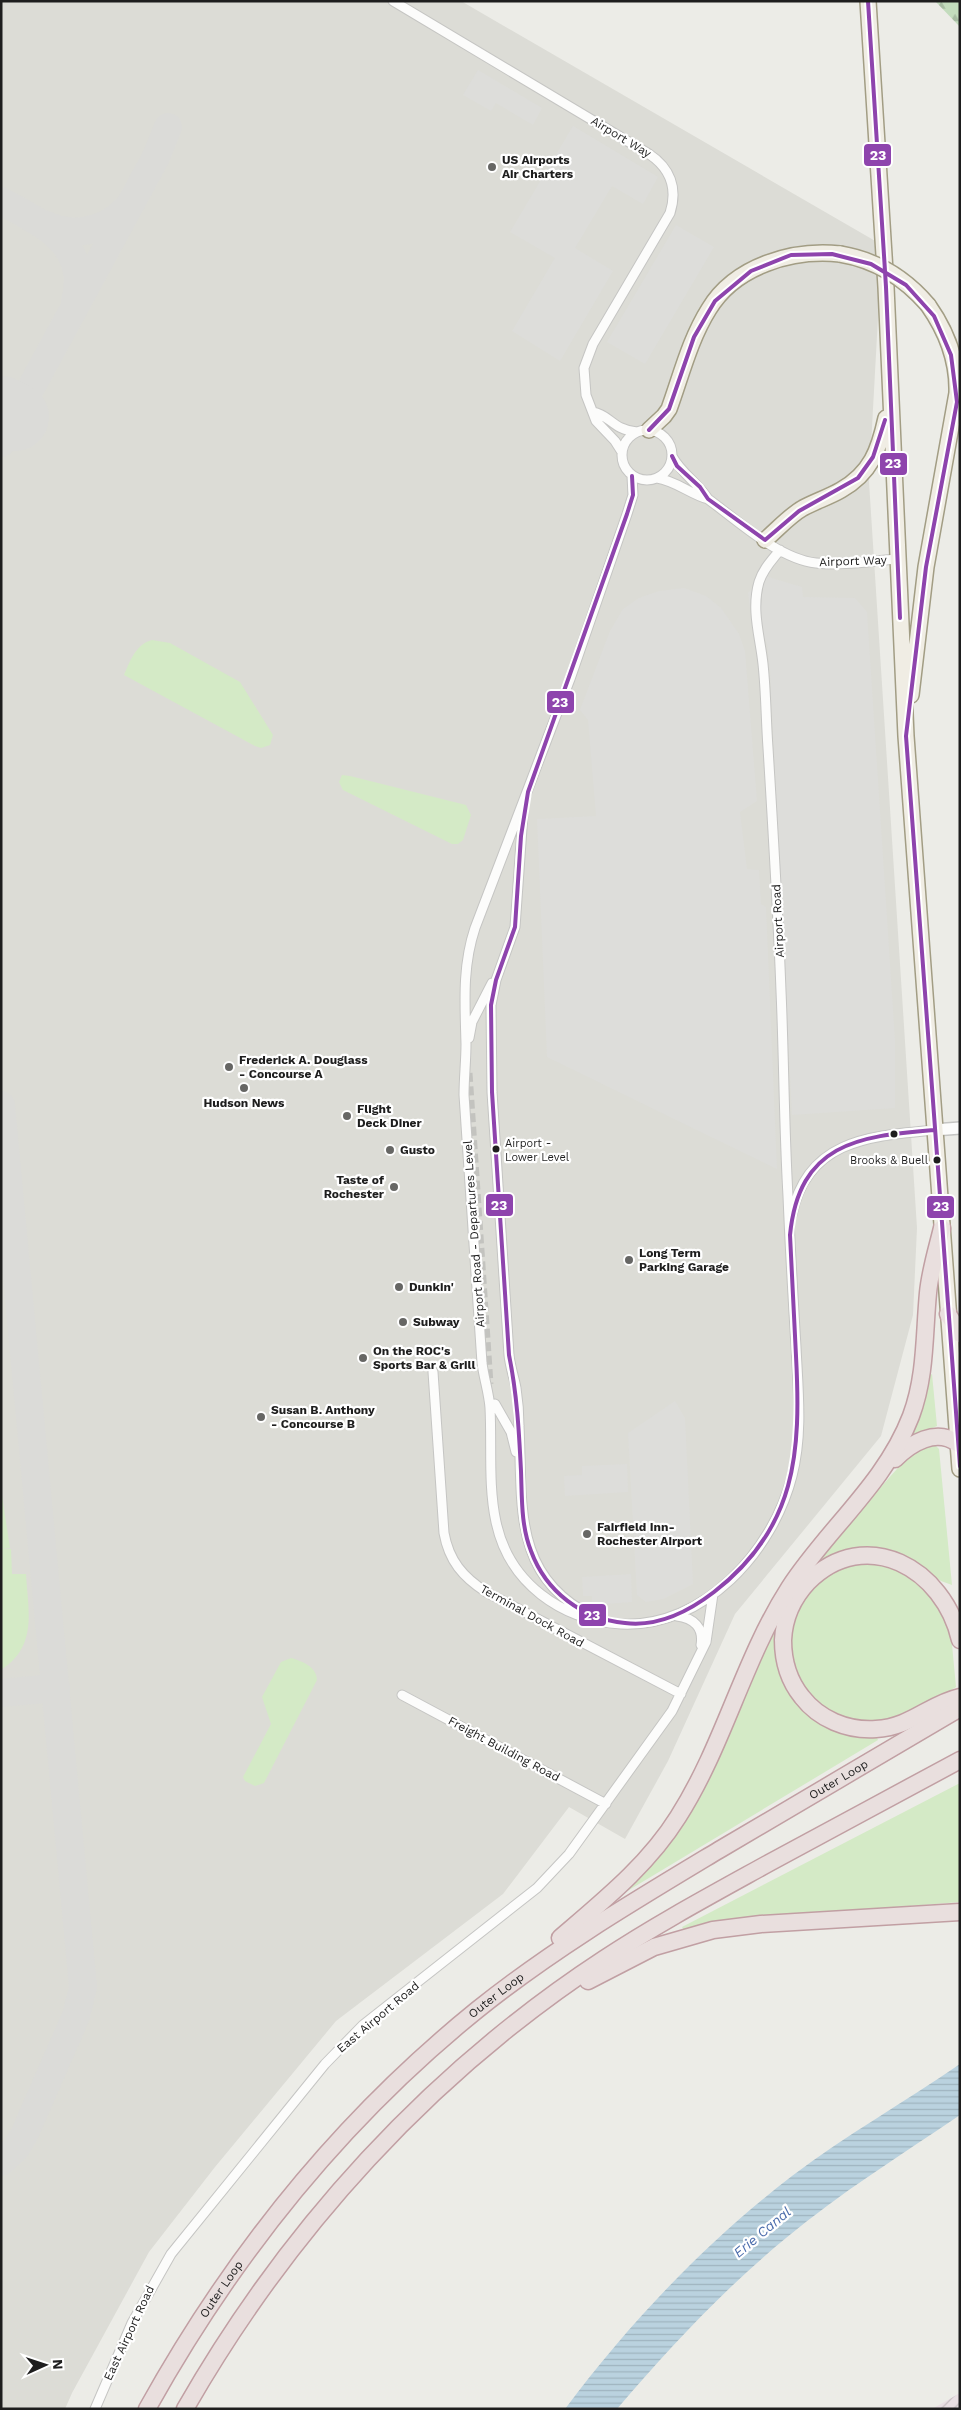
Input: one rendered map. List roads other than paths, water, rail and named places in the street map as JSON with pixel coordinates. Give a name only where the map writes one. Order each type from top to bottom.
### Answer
[{"type":"highway","points":[[873,1484],[900,1441],[918,1395],[926,1351],[928,1292],[942,1228]]},
{"type":"highway","points":[[948,1314],[960,1334]]},
{"type":"highway","points":[[477,2010],[618,1888],[661,1842],[698,1780],[767,1628],[785,1594],[800,1572],[873,1484],[902,1452],[918,1442],[939,1437],[950,1438],[958,1443]]},
{"type":"highway","points":[[960,1640],[950,1609],[928,1580],[899,1562],[868,1557],[835,1564],[822,1571],[806,1584],[790,1611],[783,1642],[786,1666],[800,1694],[819,1713],[843,1726],[868,1729],[898,1726],[960,1697]]},
{"type":"highway","name":"Outer Loop","points":[[147,2409],[177,2355],[217,2293],[260,2234],[294,2191],[375,2103],[421,2058],[477,2010],[536,1966],[611,1915],[960,1708]]},
{"type":"highway","points":[[185,2409],[246,2312],[312,2224],[353,2175],[398,2128],[485,2047],[558,1990],[650,1930],[960,1760]]},
{"type":"highway","points":[[485,2047],[621,1962],[688,1936],[748,1925],[960,1912]]},
{"type":"main road","points":[[868,1],[884,247],[906,736],[960,1469]]},
{"type":"main road","points":[[643,431],[664,416],[669,408],[705,316],[715,301],[728,288],[750,272],[784,258],[810,253],[840,254],[865,260],[889,271],[911,287],[928,306],[944,331],[951,348],[955,366],[957,393],[926,567],[906,736]]},
{"type":"main road","points":[[765,540],[790,516],[846,487],[870,466],[883,431],[890,387]]},
{"type":"street","name":"Airport Way","points":[[393,1],[649,154],[661,163],[670,176],[674,196],[668,218],[592,344],[585,362],[584,388],[596,421],[615,441],[622,452]]},
{"type":"street","points":[[593,412],[600,413],[621,429],[656,432],[668,442],[672,456],[668,470],[657,478],[644,480],[632,476],[624,465],[622,452],[627,440],[643,431]]},
{"type":"street","name":"Airport Way","points":[[672,456],[677,466],[700,487],[708,499]]},
{"type":"street","points":[[467,1043],[474,1018],[502,963],[513,935],[517,917],[521,836],[528,792],[628,514],[632,495],[632,476]]},
{"type":"street","name":"Airport Way","points":[[657,478],[675,483],[697,496],[708,499],[765,540],[796,558],[824,564],[897,559]]},
{"type":"street","name":"Airport Road","points":[[611,1623],[647,1623],[674,1616],[696,1607],[713,1594],[748,1560],[764,1538],[785,1498],[795,1462],[799,1410],[776,895],[764,670],[755,607],[761,576],[780,550]]},
{"type":"street","name":"Airport Road - Departures Level","points":[[528,792],[477,921],[465,971],[463,1000],[467,1043],[464,1095],[482,1363],[493,1404],[493,1502],[501,1539],[518,1573],[543,1597],[573,1615],[611,1623]]},
{"type":"street","points":[[502,963],[491,1004],[492,1092],[509,1355],[517,1394],[520,1481]]},
{"type":"street","points":[[934,1130],[960,1128]]},
{"type":"street","name":"Airport Road","points":[[790,1235],[793,1210],[801,1188],[813,1171],[829,1156],[846,1145],[868,1138],[934,1130]]},
{"type":"street","name":"Terminal Dock Road","points":[[433,1372],[444,1533],[448,1550],[458,1569],[486,1592],[681,1694]]},
{"type":"street","points":[[493,1404],[512,1436],[520,1481],[527,1543],[541,1572],[557,1592],[570,1604],[593,1617],[611,1623]]},
{"type":"street","name":"East Airport Road","points":[[95,2409],[132,2323],[170,2254],[325,2064],[363,2025],[538,1888],[564,1861],[659,1732],[681,1694],[706,1642],[713,1594]]},
{"type":"street","name":"East Airport Road","points":[[674,1616],[688,1617],[696,1622],[702,1637],[699,1657]]},
{"type":"street","name":"Freight Building Road","points":[[402,1695],[606,1804]]},
{"type":"water","name":"Erie Canal","points":[[960,2064],[960,2115],[828,2205],[763,2257],[698,2320],[617,2409],[565,2409],[643,2314],[729,2228],[760,2201],[812,2161]]},
{"type":"tunnel","points":[[468,1073],[489,1384]]},
{"type":"place","name":"US Airports Air Charters","points":[[492,167]]},
{"type":"place","name":"Frederick A. Douglass - Concourse A","points":[[229,1067]]},
{"type":"place","name":"Hudson News","points":[[244,1088]]},
{"type":"place","name":"Flight Deck Diner","points":[[347,1116]]},
{"type":"place","name":"Airport - Lower Level","points":[[496,1149]]},
{"type":"place","name":"Gusto","points":[[390,1150]]},
{"type":"place","name":"Brooks & Buell","points":[[937,1160]]},
{"type":"place","name":"Taste of Rochester","points":[[394,1187]]},
{"type":"place","name":"Long Term Parking Garage","points":[[629,1260]]},
{"type":"place","name":"Dunkin'","points":[[399,1287]]},
{"type":"place","name":"Subway","points":[[403,1322]]},
{"type":"place","name":"On the ROC's Sports Bar & Grill","points":[[363,1358]]},
{"type":"place","name":"Susan B. Anthony - Concourse B","points":[[261,1417]]},
{"type":"place","name":"Fairfield Inn- Rochester Airport","points":[[587,1534]]}]
